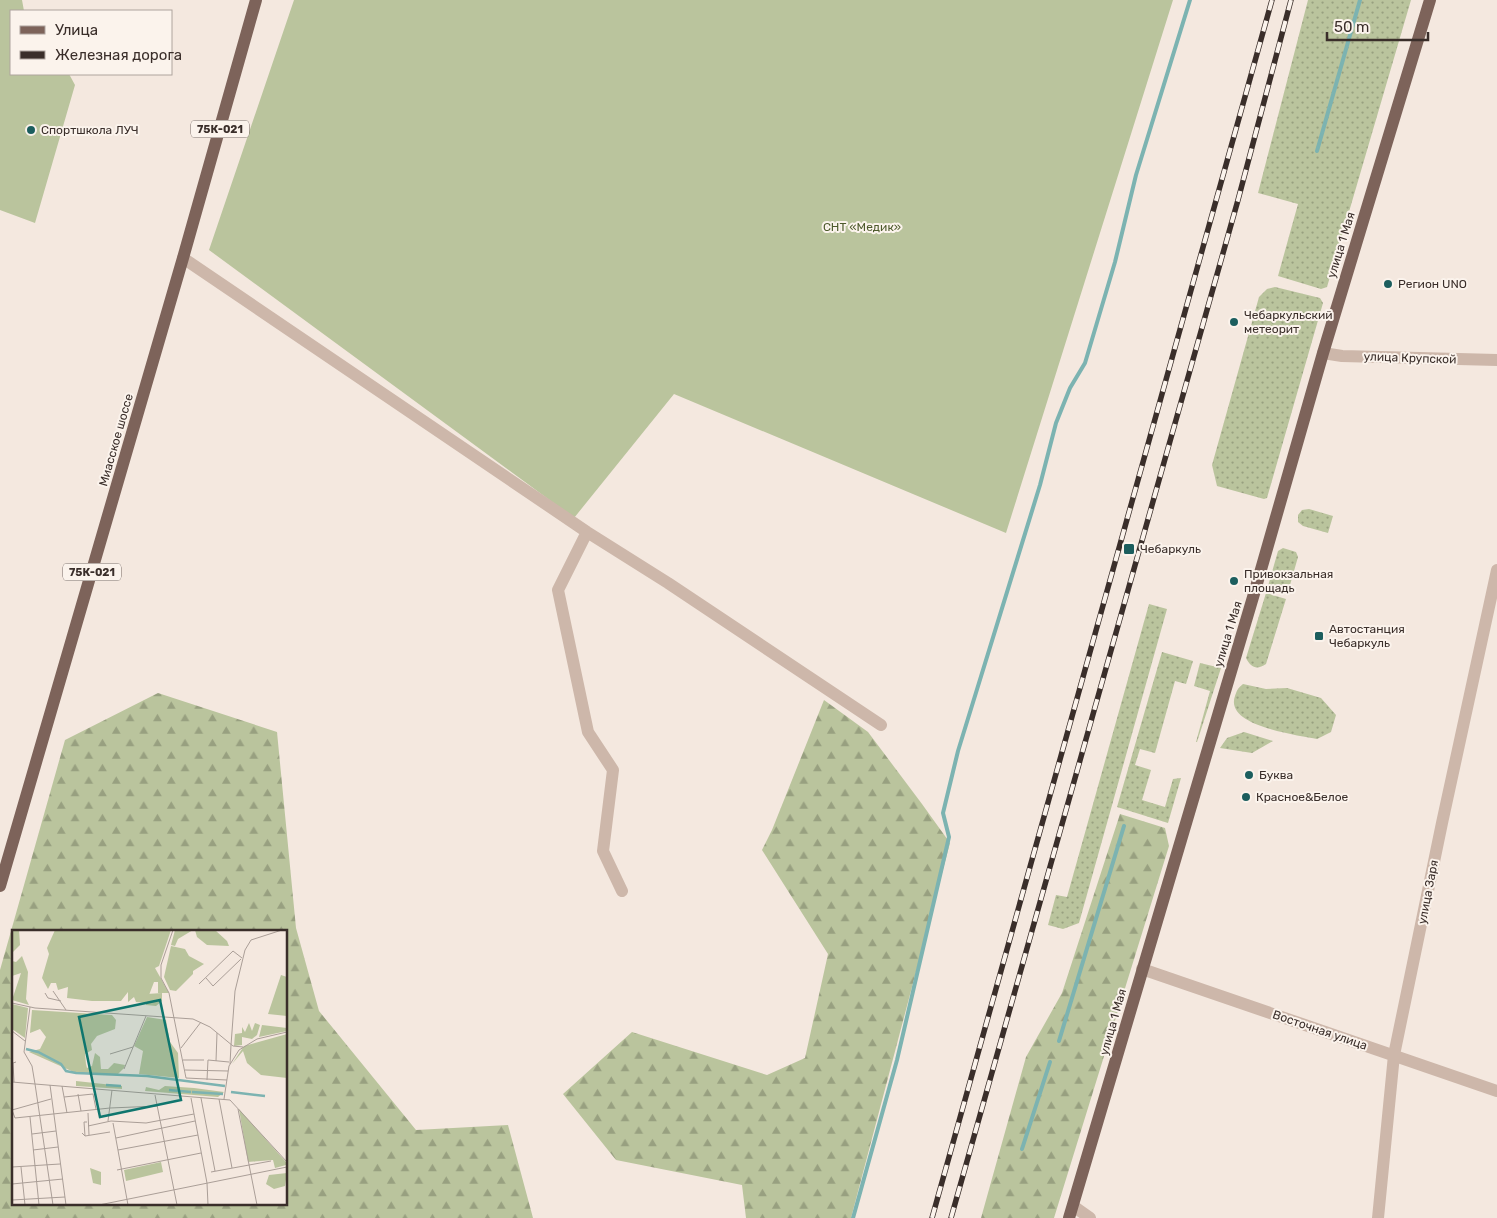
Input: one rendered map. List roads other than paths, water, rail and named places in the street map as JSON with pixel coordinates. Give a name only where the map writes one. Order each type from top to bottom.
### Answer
[{"type":"main road","name":"Миасское шоссе","points":[[0,886],[256,0]]},
{"type":"main road","name":"улица 1 Мая","points":[[1071,1212],[1256,587],[1323,353],[1430,0]]},
{"type":"street","points":[[183,258],[587,532],[668,583],[881,725]]},
{"type":"street","name":"улица Крупской","points":[[1323,353],[1342,356],[1497,360]]},
{"type":"street","points":[[587,532],[558,590],[588,732],[613,770],[602,851],[622,891]]},
{"type":"street","name":"улица Заря","points":[[1378,1218],[1394,1056],[1497,570]]},
{"type":"street","name":"Восточная улица","points":[[1142,970],[1497,1091]]},
{"type":"street","points":[[1071,1212],[1090,1218]]},
{"type":"waterway","points":[[853,1218],[897,1060],[949,837],[943,813],[958,751],[1040,485],[1056,423],[1070,388],[1085,363],[1115,262],[1136,175],[1190,0]]},
{"type":"waterway","points":[[1317,151],[1360,0]]},
{"type":"waterway","points":[[1059,1041],[1124,826]]},
{"type":"waterway","points":[[1022,1149],[1050,1062]]},
{"type":"railway","points":[[932,1218],[1272,0]]},
{"type":"railway","points":[[951,1218],[1238,200],[1291,0]]},
{"type":"place","name":"Спортшкола ЛУЧ","points":[[31,130]]},
{"type":"place","name":"Регион UNO","points":[[1388,284]]},
{"type":"place","name":"Чебаркульский метеорит","points":[[1234,322]]},
{"type":"place","name":"Чебаркуль","points":[[1129,549]]},
{"type":"place","name":"Привокзальная площадь","points":[[1234,581]]},
{"type":"place","name":"Автостанция Чебаркуль","points":[[1319,636]]},
{"type":"place","name":"Буква","points":[[1249,775]]},
{"type":"place","name":"Красное&Белое","points":[[1246,797]]},
{"type":"park label","name":"СНТ «Медик»","points":[[862,227]]}]
